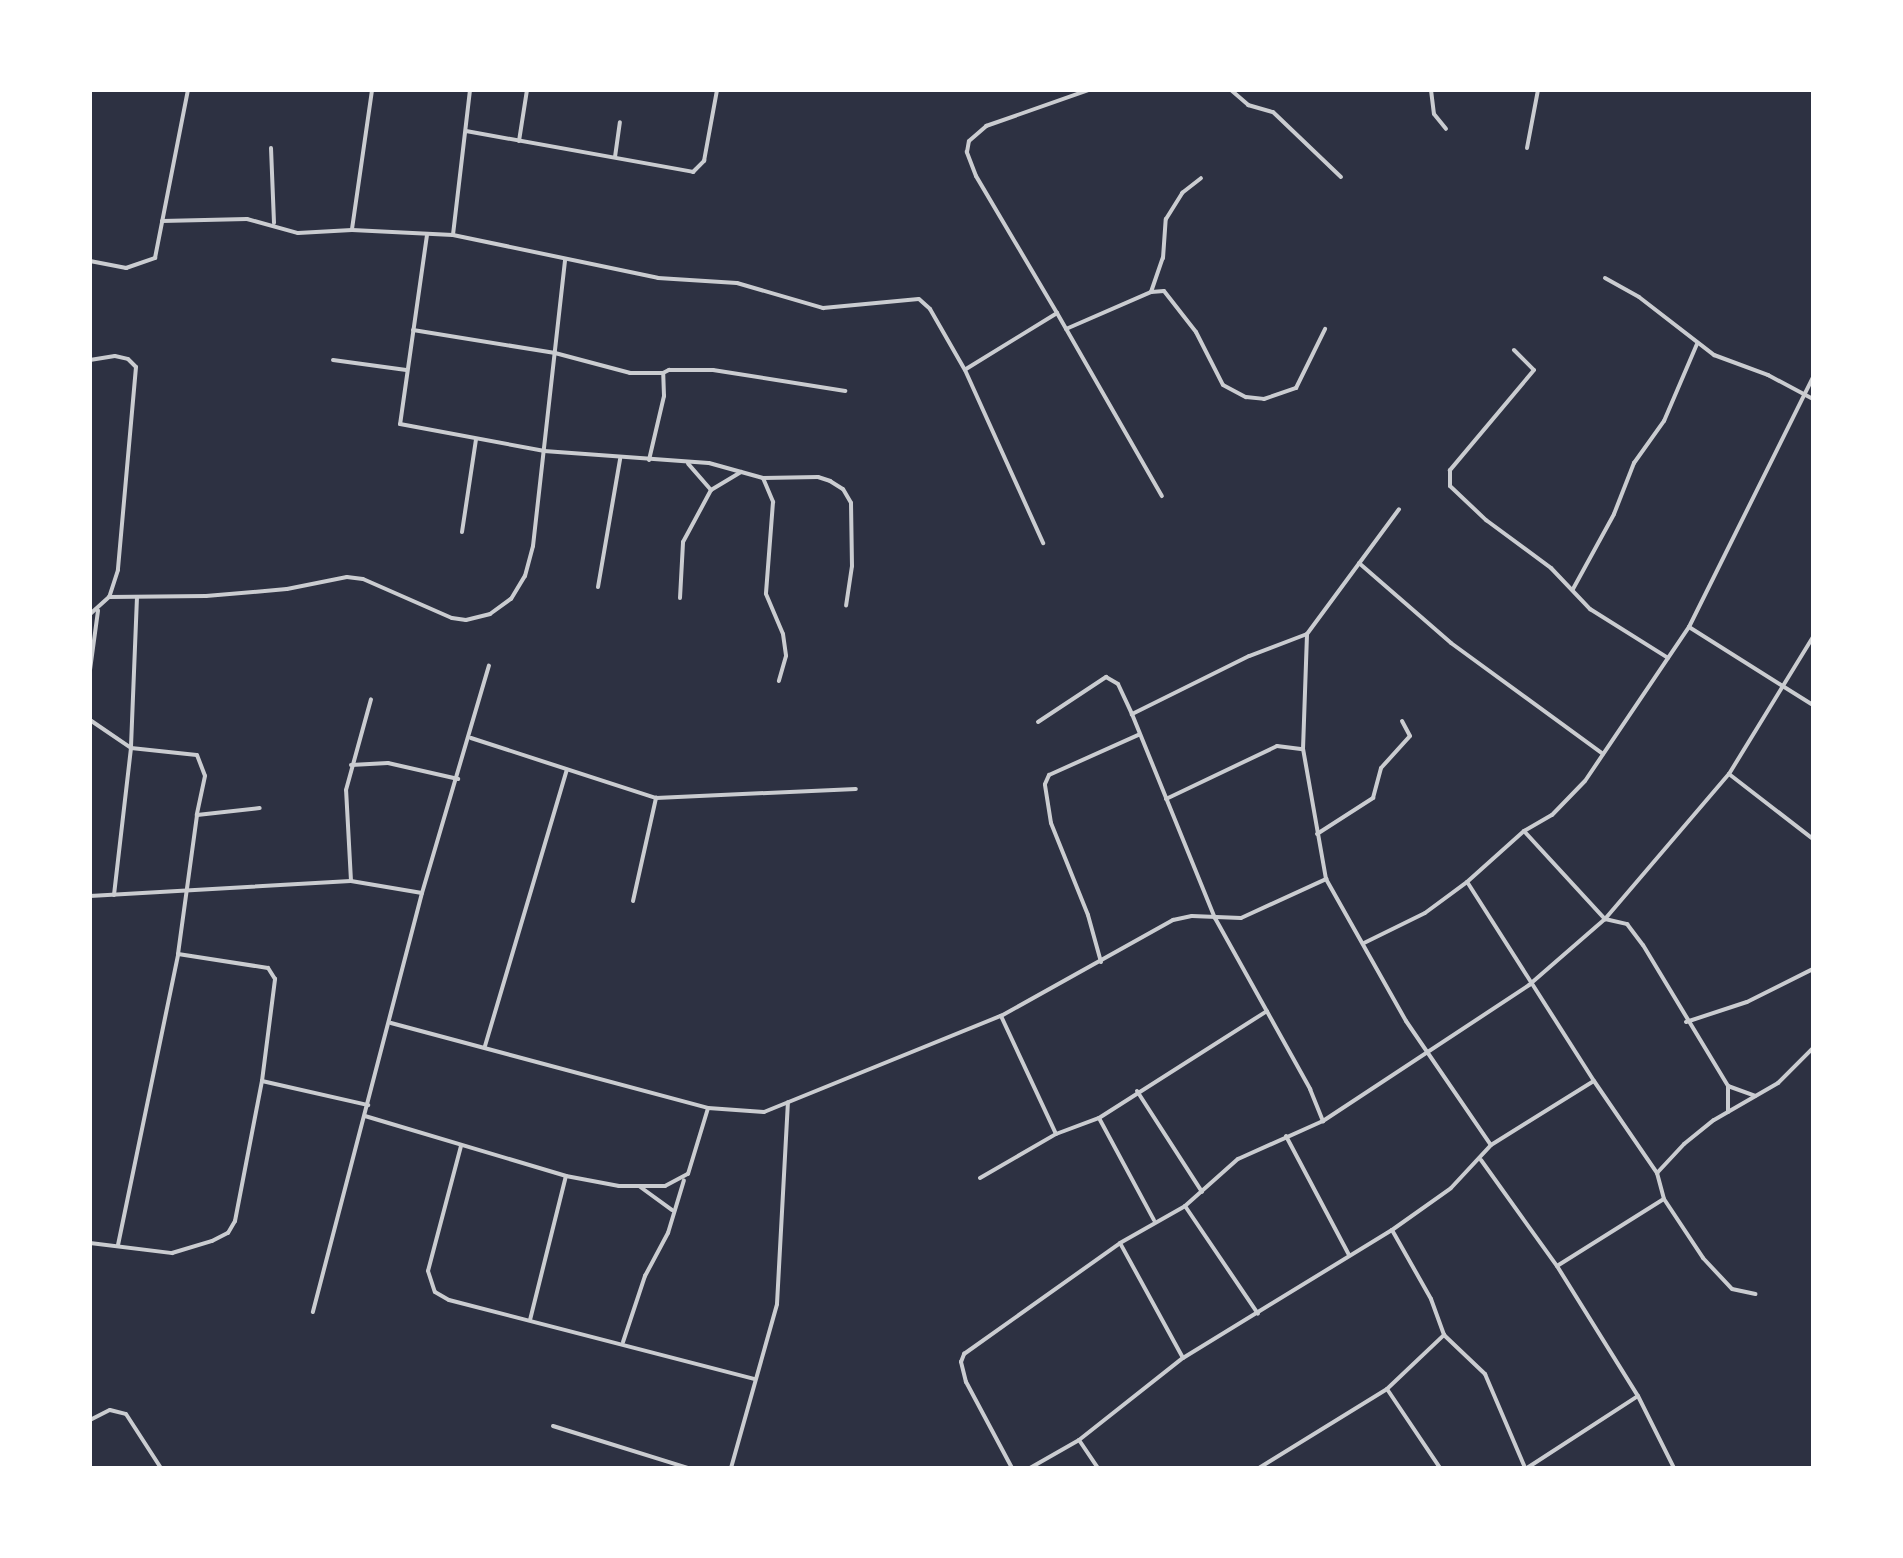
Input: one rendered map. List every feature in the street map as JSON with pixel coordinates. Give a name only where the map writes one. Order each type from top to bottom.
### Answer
[{"type":"street","points":[[90,261],[126,268],[155,258],[188,90]]},
{"type":"street","points":[[352,230],[372,90]]},
{"type":"street","points":[[453,236],[470,90]]},
{"type":"street","points":[[519,141],[527,90]]},
{"type":"street","points":[[466,131],[693,172],[704,161],[717,90]]},
{"type":"street","points":[[1089,90],[986,126],[969,140],[967,152],[976,176],[1162,496]]},
{"type":"street","points":[[1231,90],[1248,105],[1273,112],[1341,177]]},
{"type":"street","points":[[1431,90],[1429,101],[1446,130]]},
{"type":"street","points":[[1526,148],[1538,90]]},
{"type":"street","points":[[614,159],[620,122]]},
{"type":"street","points":[[271,148],[274,223]]},
{"type":"street","points":[[1151,292],[1162,258],[1166,218],[1182,193],[1201,178]]},
{"type":"street","points":[[162,221],[247,218],[298,233],[352,230],[453,236],[658,278],[737,283],[824,308],[919,299],[930,309],[964,370],[1043,543]]},
{"type":"street","points":[[427,235],[400,424],[544,451],[709,463],[764,478],[818,477],[843,489],[851,503],[852,566],[846,606]]},
{"type":"street","points":[[110,597],[271,591],[348,577],[363,579],[452,618],[466,620],[490,614],[511,599],[525,576],[566,260]]},
{"type":"street","points":[[1605,278],[1638,297],[1696,344],[1813,399]]},
{"type":"street","points":[[1066,329],[1151,292],[1170,294],[1223,384],[1246,397],[1264,399],[1296,388],[1324,329]]},
{"type":"street","points":[[964,370],[1058,313]]},
{"type":"street","points":[[412,330],[555,353],[630,373],[663,373],[681,367],[845,391]]},
{"type":"street","points":[[1572,589],[1614,514],[1634,463],[1664,421],[1696,344]]},
{"type":"street","points":[[1514,350],[1534,370],[1447,478],[1486,520],[1590,608],[1668,658]]},
{"type":"street","points":[[90,360],[114,356],[128,359],[136,367],[118,570],[110,597],[90,614]]},
{"type":"street","points":[[333,360],[406,370]]},
{"type":"street","points":[[649,460],[664,396],[663,373]]},
{"type":"street","points":[[1364,943],[1425,912],[1467,882],[1524,832],[1552,815],[1604,755],[1689,627],[1813,377]]},
{"type":"street","points":[[462,532],[476,440]]},
{"type":"street","points":[[598,587],[620,458]]},
{"type":"street","points":[[688,464],[711,490]]},
{"type":"street","points":[[680,598],[682,542],[711,490],[741,472]]},
{"type":"street","points":[[764,478],[773,502],[766,594],[784,634],[786,656],[779,681]]},
{"type":"street","points":[[1132,714],[1249,656],[1307,634],[1399,509]]},
{"type":"street","points":[[1358,563],[1451,643],[1604,755]]},
{"type":"street","points":[[114,895],[132,748],[137,597]]},
{"type":"street","points":[[90,670],[98,610]]},
{"type":"street","points":[[1689,627],[1813,705]]},
{"type":"street","points":[[1307,634],[1303,749],[1326,879],[1426,1049],[1491,1145]]},
{"type":"street","points":[[1012,1468],[962,1371],[964,1354],[1154,1220],[1185,1206],[1238,1159],[1323,1122],[1426,1049],[1529,984],[1604,919],[1730,774],[1813,637]]},
{"type":"street","points":[[314,1312],[422,893],[472,738],[489,666]]},
{"type":"street","points":[[1038,722],[1106,677],[1118,684],[1216,918],[1323,1122]]},
{"type":"street","points":[[351,880],[346,790],[371,699]]},
{"type":"street","points":[[90,720],[132,748],[197,755],[205,776],[178,954],[118,1245]]},
{"type":"street","points":[[1316,834],[1373,798],[1381,768],[1410,736],[1402,721]]},
{"type":"street","points":[[1101,962],[1088,915],[1051,823],[1045,784],[1049,775],[1139,735]]},
{"type":"street","points":[[472,738],[656,798],[697,800],[856,789]]},
{"type":"street","points":[[1166,799],[1277,746],[1303,749]]},
{"type":"street","points":[[352,765],[386,763],[458,779]]},
{"type":"street","points":[[485,1046],[567,770]]},
{"type":"street","points":[[1730,774],[1813,839]]},
{"type":"street","points":[[633,901],[656,798]]},
{"type":"street","points":[[197,815],[260,808]]},
{"type":"street","points":[[1524,832],[1604,919],[1628,924],[1728,1086],[1728,1112]]},
{"type":"street","points":[[391,1023],[708,1108],[751,1113],[788,1102],[1002,1016],[1182,917],[1256,914],[1326,879]]},
{"type":"street","points":[[90,896],[351,880],[422,893]]},
{"type":"street","points":[[1467,882],[1529,984],[1657,1173],[1664,1199],[1703,1258],[1732,1289],[1755,1294]]},
{"type":"street","points":[[90,1244],[172,1253],[194,1249],[228,1233],[235,1222],[262,1081],[276,988],[273,973],[268,968],[178,954]]},
{"type":"street","points":[[1686,1022],[1747,1002],[1813,969]]},
{"type":"street","points":[[980,1178],[1056,1134],[1099,1118],[1137,1090],[1267,1011]]},
{"type":"street","points":[[1002,1016],[1056,1134]]},
{"type":"street","points":[[1657,1173],[1684,1144],[1778,1083],[1813,1048]]},
{"type":"street","points":[[262,1081],[368,1105]]},
{"type":"street","points":[[1030,1468],[1079,1440],[1183,1358],[1392,1230],[1451,1188],[1491,1145],[1594,1081]]},
{"type":"street","points":[[1728,1086],[1755,1096]]},
{"type":"street","points":[[1137,1090],[1202,1192]]},
{"type":"street","points":[[732,1468],[781,1274],[788,1102]]},
{"type":"street","points":[[623,1342],[646,1276],[668,1233],[672,1210],[708,1108]]},
{"type":"street","points":[[365,1116],[566,1176],[638,1186],[684,1180]]},
{"type":"street","points":[[1099,1118],[1154,1220]]},
{"type":"street","points":[[1286,1136],[1350,1254]]},
{"type":"street","points":[[460,1146],[428,1272],[435,1292],[449,1300],[755,1379]]},
{"type":"street","points":[[1481,1160],[1556,1266],[1638,1396],[1674,1468]]},
{"type":"street","points":[[530,1320],[566,1176]]},
{"type":"street","points":[[638,1186],[672,1210]]},
{"type":"street","points":[[1556,1266],[1664,1199]]},
{"type":"street","points":[[1185,1206],[1258,1314]]},
{"type":"street","points":[[1392,1230],[1431,1299],[1444,1335],[1485,1374],[1526,1468],[1638,1396]]},
{"type":"street","points":[[1120,1244],[1183,1358]]},
{"type":"street","points":[[1260,1468],[1387,1390],[1444,1335]]},
{"type":"street","points":[[1387,1390],[1440,1468]]},
{"type":"street","points":[[90,1420],[110,1410],[126,1414],[160,1468]]},
{"type":"street","points":[[553,1426],[688,1468]]},
{"type":"street","points":[[1079,1440],[1098,1468]]}]
